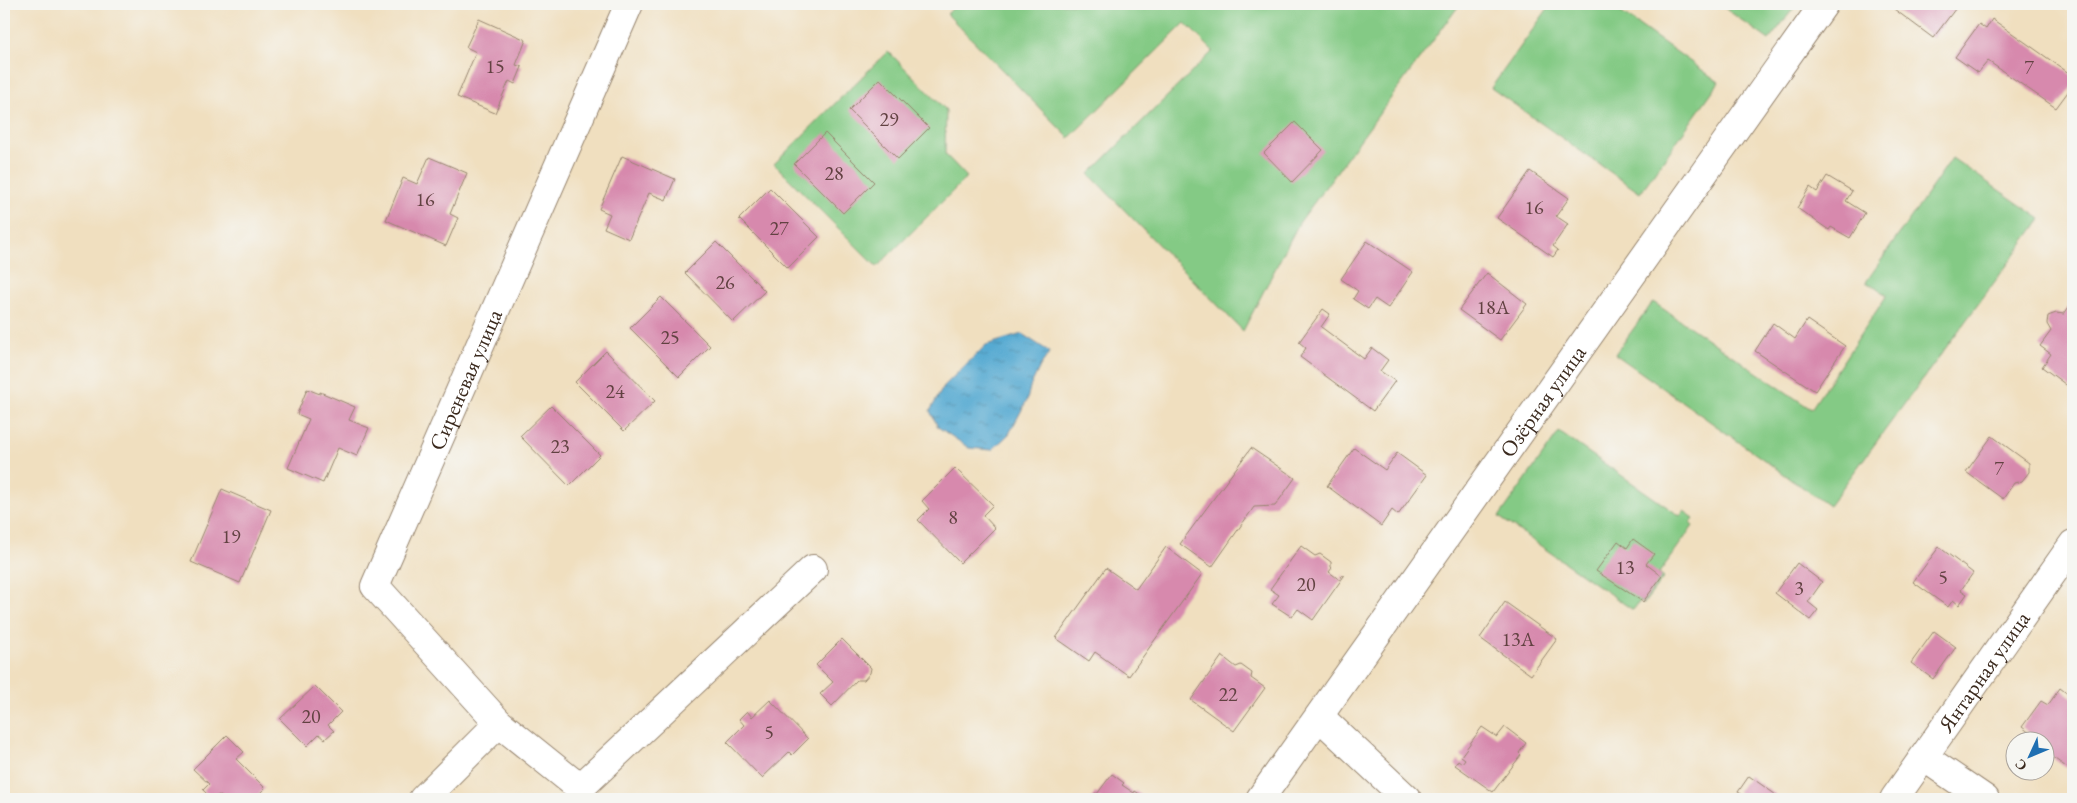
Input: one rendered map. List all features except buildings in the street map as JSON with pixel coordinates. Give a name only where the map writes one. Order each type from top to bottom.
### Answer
[{"type":"street","name":"Сиреневая улица","points":[[499,723],[375,586],[629,4]]},
{"type":"street","name":"Озёрная улица","points":[[1260,799],[1824,4]]},
{"type":"street","name":"Янтарная улица","points":[[1894,799],[1925,758],[2073,544]]},
{"type":"street","points":[[423,799],[499,723],[580,788],[813,569]]},
{"type":"street","points":[[1320,717],[1407,799]]},
{"type":"street","points":[[1925,758],[1985,799]]},
{"type":"green space","points":[[957,4],[1460,4],[1299,223],[1243,331],[1089,174],[1213,51],[1185,23],[1069,138],[947,14]]},
{"type":"green space","points":[[1551,4],[1609,4],[1719,82],[1640,193],[1491,88]]},
{"type":"green space","points":[[1719,4],[1797,4],[1769,40]]},
{"type":"green space","points":[[888,51],[946,110],[945,154],[967,177],[877,267],[774,164]]},
{"type":"green space","points":[[1952,158],[2041,219],[1829,506],[1615,354],[1653,302],[1811,409],[1887,295],[1866,282]]},
{"type":"green space","points":[[1559,432],[1680,516],[1684,511],[1694,518],[1690,523],[1693,526],[1659,573],[1664,577],[1644,603],[1640,601],[1633,610],[1499,517]]},
{"type":"water","points":[[1022,334],[1050,352],[1040,366],[1030,387],[1027,400],[1009,434],[992,450],[969,448],[938,427],[930,411],[944,386],[986,345]]}]
